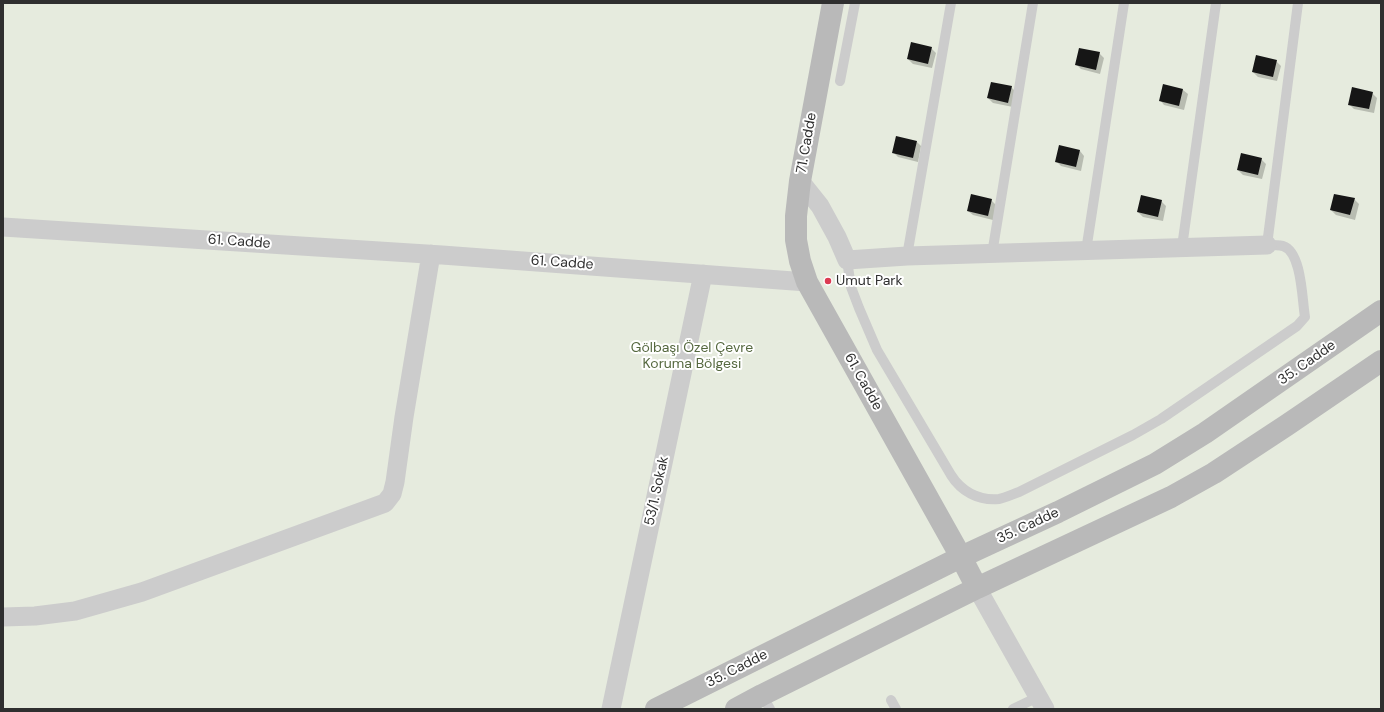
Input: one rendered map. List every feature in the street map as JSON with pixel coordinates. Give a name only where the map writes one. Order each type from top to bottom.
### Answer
[{"type":"street","name":"71. Cadde","points":[[807,282],[800,261],[796,240],[796,216],[800,181],[833,3]]},
{"type":"street","points":[[800,181],[820,206],[837,237],[847,260],[907,256],[1267,245]]},
{"type":"street","name":"61. Cadde","points":[[3,227],[431,254],[807,282],[977,588]]},
{"type":"street","points":[[3,616],[35,616],[75,611],[142,592],[384,503],[392,494],[395,482],[404,417],[431,254]]},
{"type":"street","name":"53/1. Sokak","points":[[611,709],[702,274]]},
{"type":"street","name":"35. Cadde","points":[[656,709],[961,557],[1155,464],[1181,449],[1381,312]]},
{"type":"street","points":[[736,709],[766,702],[977,588],[1171,497],[1274,434],[1381,361]]},
{"type":"street","points":[[977,588],[1041,703]]},
{"type":"lane","points":[[840,81],[855,3]]},
{"type":"lane","points":[[907,256],[951,3]]},
{"type":"lane","points":[[992,254],[1033,3]]},
{"type":"lane","points":[[1086,251],[1124,3]]},
{"type":"lane","points":[[1182,247],[1216,3]]},
{"type":"lane","points":[[847,260],[851,287],[877,350],[951,475],[962,489],[972,494],[990,499],[1000,498],[1020,492],[1133,435],[1161,419],[1297,326],[1305,317],[1297,264],[1292,252],[1284,246],[1267,245],[1298,3]]},
{"type":"lane","points":[[1013,709],[1041,703]]},
{"type":"green space","name":"Gölbaşı Özel Çevre Koruma Bölgesi","points":[[3,3],[1381,3],[1381,709],[3,709]]},
{"type":"building","points":[[911,42],[932,47],[928,64],[907,59]]},
{"type":"building","points":[[1079,48],[1100,52],[1096,70],[1075,65]]},
{"type":"building","points":[[1256,55],[1277,60],[1273,77],[1252,72]]},
{"type":"building","points":[[991,82],[1012,86],[1008,103],[987,98]]},
{"type":"building","points":[[1163,84],[1183,89],[1179,106],[1159,101]]},
{"type":"building","points":[[1352,87],[1373,92],[1369,109],[1348,105]]},
{"type":"building","points":[[896,136],[917,141],[913,158],[892,153]]},
{"type":"building","points":[[1059,145],[1080,150],[1076,167],[1055,162]]},
{"type":"building","points":[[1241,153],[1262,158],[1258,175],[1237,170]]},
{"type":"building","points":[[971,194],[992,199],[988,216],[967,211]]},
{"type":"building","points":[[1334,194],[1355,198],[1350,215],[1330,210]]},
{"type":"building","points":[[1141,195],[1162,200],[1158,217],[1137,212]]},
{"type":"place","name":"Umut Park","points":[[828,281]]}]
